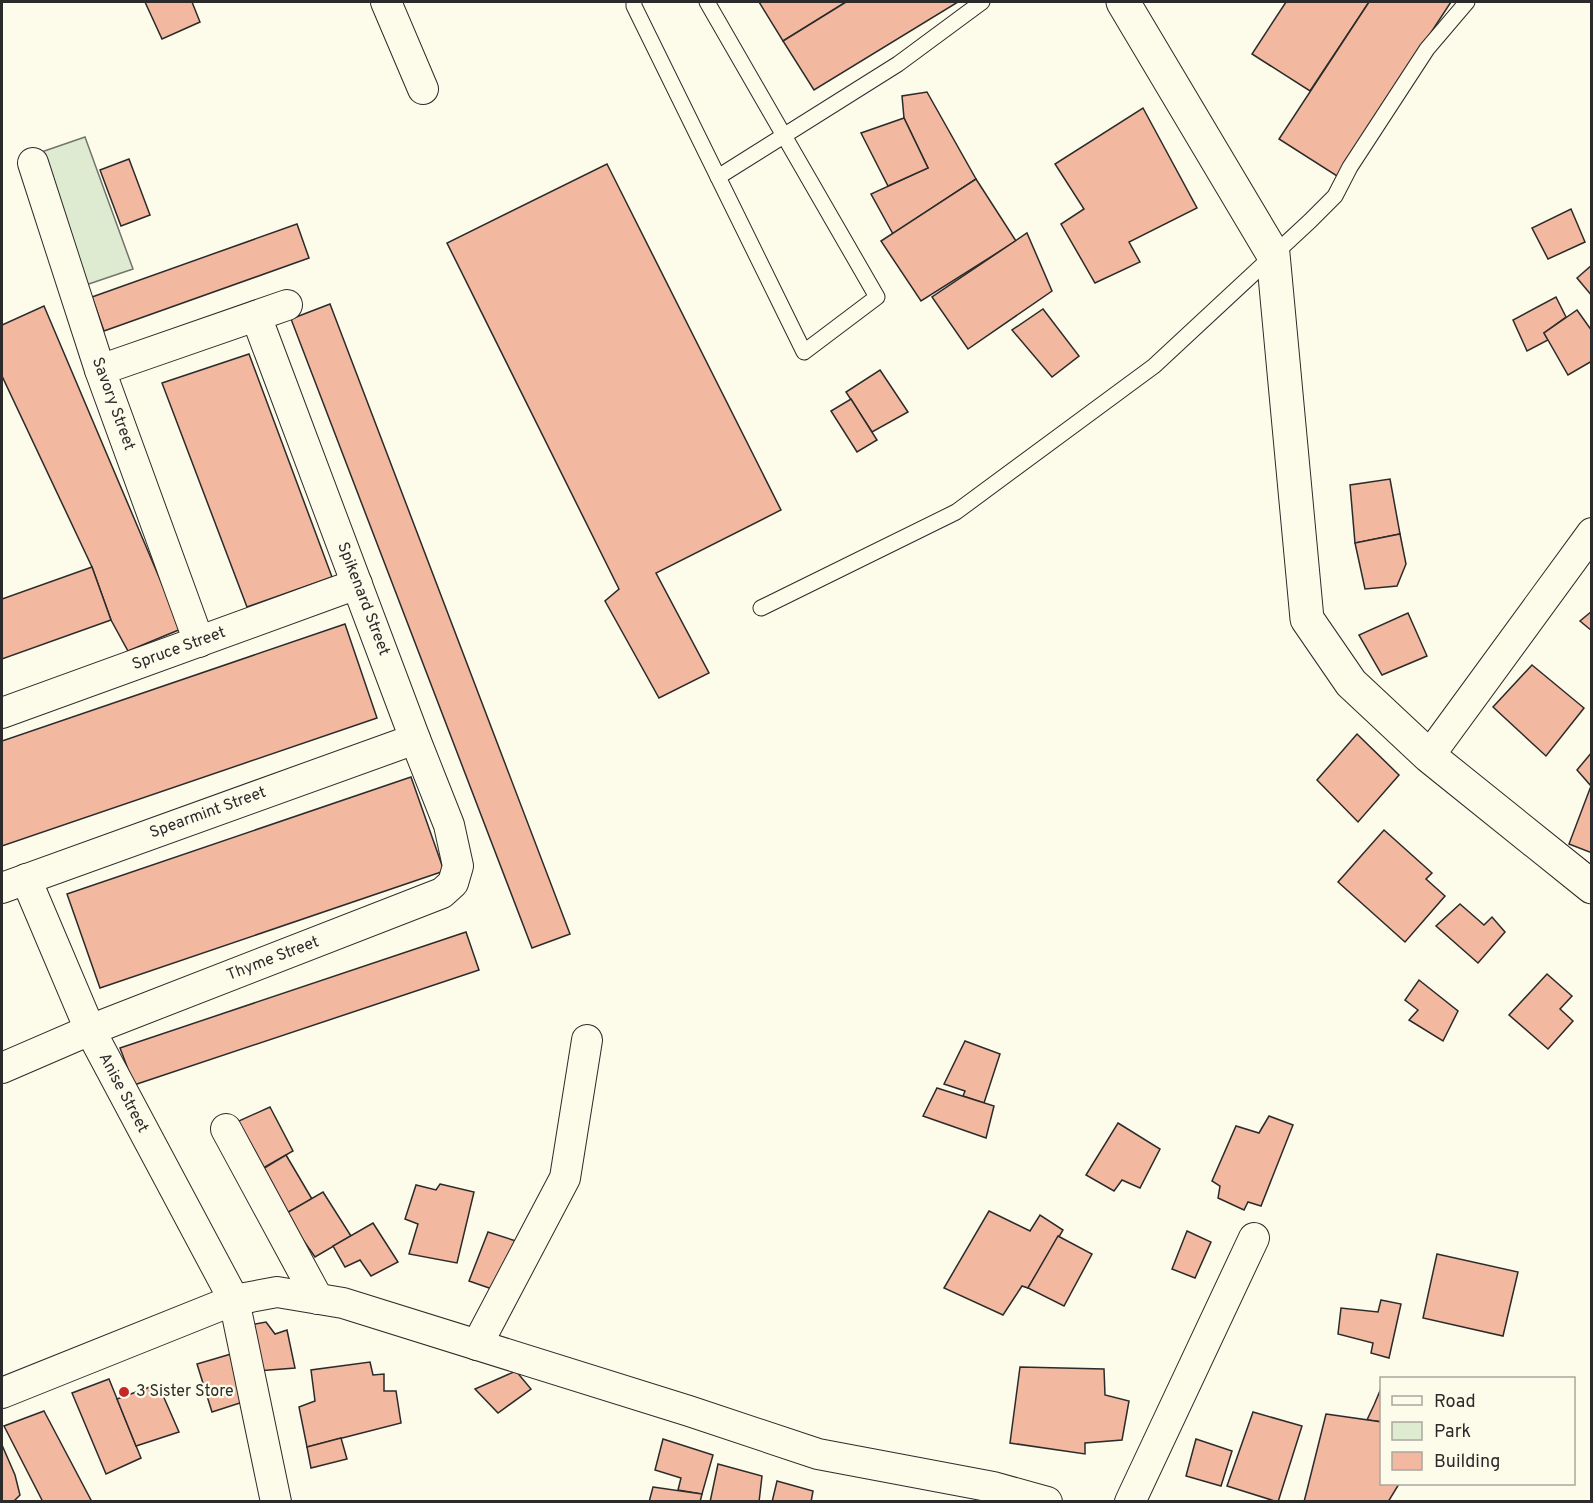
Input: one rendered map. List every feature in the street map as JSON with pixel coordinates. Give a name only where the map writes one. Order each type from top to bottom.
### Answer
[{"type":"street","points":[[386,2],[423,88]]},
{"type":"street","points":[[1124,2],[1273,254],[1308,620],[1351,683],[1429,756],[1592,887]]},
{"type":"street","name":"Savory Street","points":[[33,163],[100,370],[199,642]]},
{"type":"street","points":[[100,370],[287,305]]},
{"type":"street","name":"Spikenard Street","points":[[256,316],[449,825],[458,866],[453,883]]},
{"type":"street","points":[[1429,756],[1592,533]]},
{"type":"street","name":"Spruce Street","points":[[2,713],[357,584]]},
{"type":"street","name":"Spearmint Street","points":[[14,884],[415,739]]},
{"type":"street","name":"Thyme Street","points":[[2,1068],[90,1030],[442,894],[453,883]]},
{"type":"street","name":"Anise Street","points":[[14,884],[234,1300],[280,1500]]},
{"type":"street","points":[[477,1345],[566,1178],[587,1040]]},
{"type":"street","points":[[226,1129],[318,1299]]},
{"type":"street","points":[[1130,1502],[1254,1238]]},
{"type":"street","points":[[2,1393],[234,1300],[277,1292],[343,1303],[689,1411],[818,1454],[993,1487],[1047,1502]]},
{"type":"lane","points":[[634,2],[804,352],[876,297],[706,2]]},
{"type":"lane","points":[[718,177],[898,64],[982,2]]},
{"type":"lane","points":[[761,608],[956,512],[1154,366],[1335,196],[1350,167],[1427,49],[1467,2]]},
{"type":"green space","points":[[85,137],[133,269],[71,290],[24,158]]},
{"type":"building","points":[[145,2],[192,2],[200,22],[162,39]]},
{"type":"building","points":[[759,2],[846,2],[783,41]]},
{"type":"building","points":[[846,2],[958,2],[814,90],[783,41]]},
{"type":"building","points":[[1286,2],[1369,2],[1310,91],[1252,54]]},
{"type":"building","points":[[1369,2],[1451,2],[1337,176],[1279,139]]},
{"type":"building","points":[[927,92],[976,179],[893,234],[871,194],[928,168],[904,118],[902,96]]},
{"type":"building","points":[[1143,108],[1197,208],[1129,242],[1140,262],[1095,283],[1061,224],[1084,209],[1055,164]]},
{"type":"building","points":[[904,118],[928,168],[888,186],[861,133]]},
{"type":"building","points":[[129,159],[150,215],[121,226],[100,170]]},
{"type":"building","points":[[607,164],[781,510],[656,573],[709,673],[659,698],[605,601],[619,589],[447,243]]},
{"type":"building","points":[[976,179],[1016,241],[921,301],[881,241]]},
{"type":"building","points":[[1571,209],[1585,242],[1548,259],[1532,228]]},
{"type":"building","points":[[297,224],[309,258],[104,331],[92,297]]},
{"type":"building","points":[[1027,233],[1052,291],[968,349],[932,297]]},
{"type":"building","points":[[1592,265],[1592,296],[1577,278]]},
{"type":"building","points":[[1556,297],[1566,317],[1544,333],[1548,340],[1527,351],[1513,320]]},
{"type":"building","points":[[330,304],[570,934],[532,948],[291,319]]},
{"type":"building","points":[[44,306],[181,629],[128,651],[111,620],[92,567],[2,376],[2,325]]},
{"type":"building","points":[[1043,309],[1079,356],[1052,377],[1012,330]]},
{"type":"building","points":[[1577,310],[1592,331],[1592,361],[1568,375],[1544,333]]},
{"type":"building","points":[[249,354],[332,577],[247,607],[162,383]]},
{"type":"building","points":[[880,370],[908,412],[872,432],[846,392]]},
{"type":"building","points":[[851,399],[877,440],[857,452],[831,411]]},
{"type":"building","points":[[1390,479],[1400,534],[1355,543],[1350,485]]},
{"type":"building","points":[[1400,534],[1406,564],[1397,586],[1365,589],[1355,543]]},
{"type":"building","points":[[92,567],[111,620],[2,659],[2,599]]},
{"type":"building","points":[[1592,611],[1592,631],[1580,621]]},
{"type":"building","points":[[1408,613],[1427,656],[1382,675],[1359,635]]},
{"type":"building","points":[[345,624],[377,718],[2,846],[2,741]]},
{"type":"building","points":[[1532,665],[1584,708],[1546,756],[1493,707]]},
{"type":"building","points":[[1357,734],[1399,775],[1358,822],[1317,780]]},
{"type":"building","points":[[1592,752],[1592,853],[1569,844],[1591,786],[1577,770]]},
{"type":"building","points":[[411,777],[444,871],[100,988],[67,894]]},
{"type":"building","points":[[1384,830],[1432,873],[1426,879],[1445,896],[1405,942],[1338,882]]},
{"type":"building","points":[[1460,904],[1484,925],[1492,917],[1505,932],[1478,963],[1436,926]]},
{"type":"building","points":[[466,932],[479,970],[134,1085],[120,1048]]},
{"type":"building","points":[[1547,974],[1572,996],[1560,1009],[1573,1021],[1548,1049],[1509,1015]]},
{"type":"building","points":[[1419,980],[1458,1011],[1443,1041],[1409,1020],[1418,1010],[1405,1000]]},
{"type":"building","points":[[965,1041],[1000,1054],[984,1103],[963,1096],[965,1091],[944,1084]]},
{"type":"building","points":[[937,1088],[994,1106],[986,1138],[923,1116]]},
{"type":"building","points":[[270,1107],[293,1151],[258,1171],[230,1125]]},
{"type":"building","points":[[1269,1116],[1293,1125],[1261,1206],[1248,1202],[1244,1210],[1218,1198],[1220,1186],[1212,1181],[1236,1126],[1259,1133]]},
{"type":"building","points":[[1118,1123],[1160,1149],[1140,1188],[1122,1180],[1114,1191],[1086,1175]]},
{"type":"building","points":[[286,1155],[312,1199],[285,1214],[261,1170]]},
{"type":"building","points":[[440,1184],[474,1192],[457,1263],[409,1254],[418,1224],[405,1219],[416,1185],[436,1190]]},
{"type":"building","points":[[323,1192],[351,1236],[315,1257],[285,1214]]},
{"type":"building","points":[[989,1211],[1030,1231],[1040,1215],[1063,1230],[1028,1288],[1022,1286],[1003,1315],[944,1288]]},
{"type":"building","points":[[373,1223],[398,1262],[371,1276],[360,1260],[345,1267],[333,1246]]},
{"type":"building","points":[[1187,1231],[1211,1242],[1195,1278],[1172,1269]]},
{"type":"building","points":[[488,1232],[516,1241],[495,1290],[469,1281]]},
{"type":"building","points":[[1058,1236],[1092,1254],[1064,1306],[1028,1288]]},
{"type":"building","points":[[1437,1254],[1518,1272],[1503,1336],[1423,1318]]},
{"type":"building","points":[[1381,1300],[1401,1304],[1389,1358],[1371,1353],[1373,1343],[1338,1334],[1341,1308],[1378,1312]]},
{"type":"building","points":[[266,1322],[275,1334],[287,1330],[295,1368],[257,1371],[245,1326]]},
{"type":"building","points":[[231,1354],[243,1402],[212,1412],[197,1364]]},
{"type":"building","points":[[370,1362],[373,1375],[384,1374],[384,1391],[396,1391],[401,1423],[307,1447],[299,1407],[315,1401],[311,1370]]},
{"type":"building","points":[[1020,1367],[1104,1369],[1105,1395],[1129,1401],[1122,1440],[1085,1443],[1085,1454],[1010,1443]]},
{"type":"building","points":[[516,1371],[531,1389],[498,1413],[475,1389]]},
{"type":"building","points":[[109,1379],[141,1458],[106,1474],[72,1393]]},
{"type":"building","points":[[158,1384],[179,1432],[136,1446],[117,1399]]},
{"type":"building","points":[[1380,1391],[1380,1422],[1367,1420]]},
{"type":"building","points":[[44,1411],[92,1502],[43,1502],[4,1426]]},
{"type":"building","points":[[1253,1412],[1302,1426],[1278,1502],[1227,1486]]},
{"type":"building","points":[[1326,1414],[1380,1422],[1380,1485],[1398,1485],[1388,1502],[1304,1502]]},
{"type":"building","points":[[341,1438],[347,1459],[311,1468],[307,1447]]},
{"type":"building","points":[[663,1439],[713,1455],[702,1494],[678,1490],[681,1478],[655,1470]]},
{"type":"building","points":[[1196,1439],[1232,1451],[1221,1486],[1186,1476]]},
{"type":"building","points":[[2,1445],[15,1475],[20,1495],[13,1502],[2,1502]]},
{"type":"building","points":[[718,1464],[762,1476],[759,1502],[710,1502]]},
{"type":"building","points":[[777,1481],[813,1491],[811,1502],[772,1502]]},
{"type":"building","points":[[653,1487],[702,1494],[700,1502],[649,1502]]},
{"type":"place","name":"3 Sister Store","points":[[124,1392]]}]
